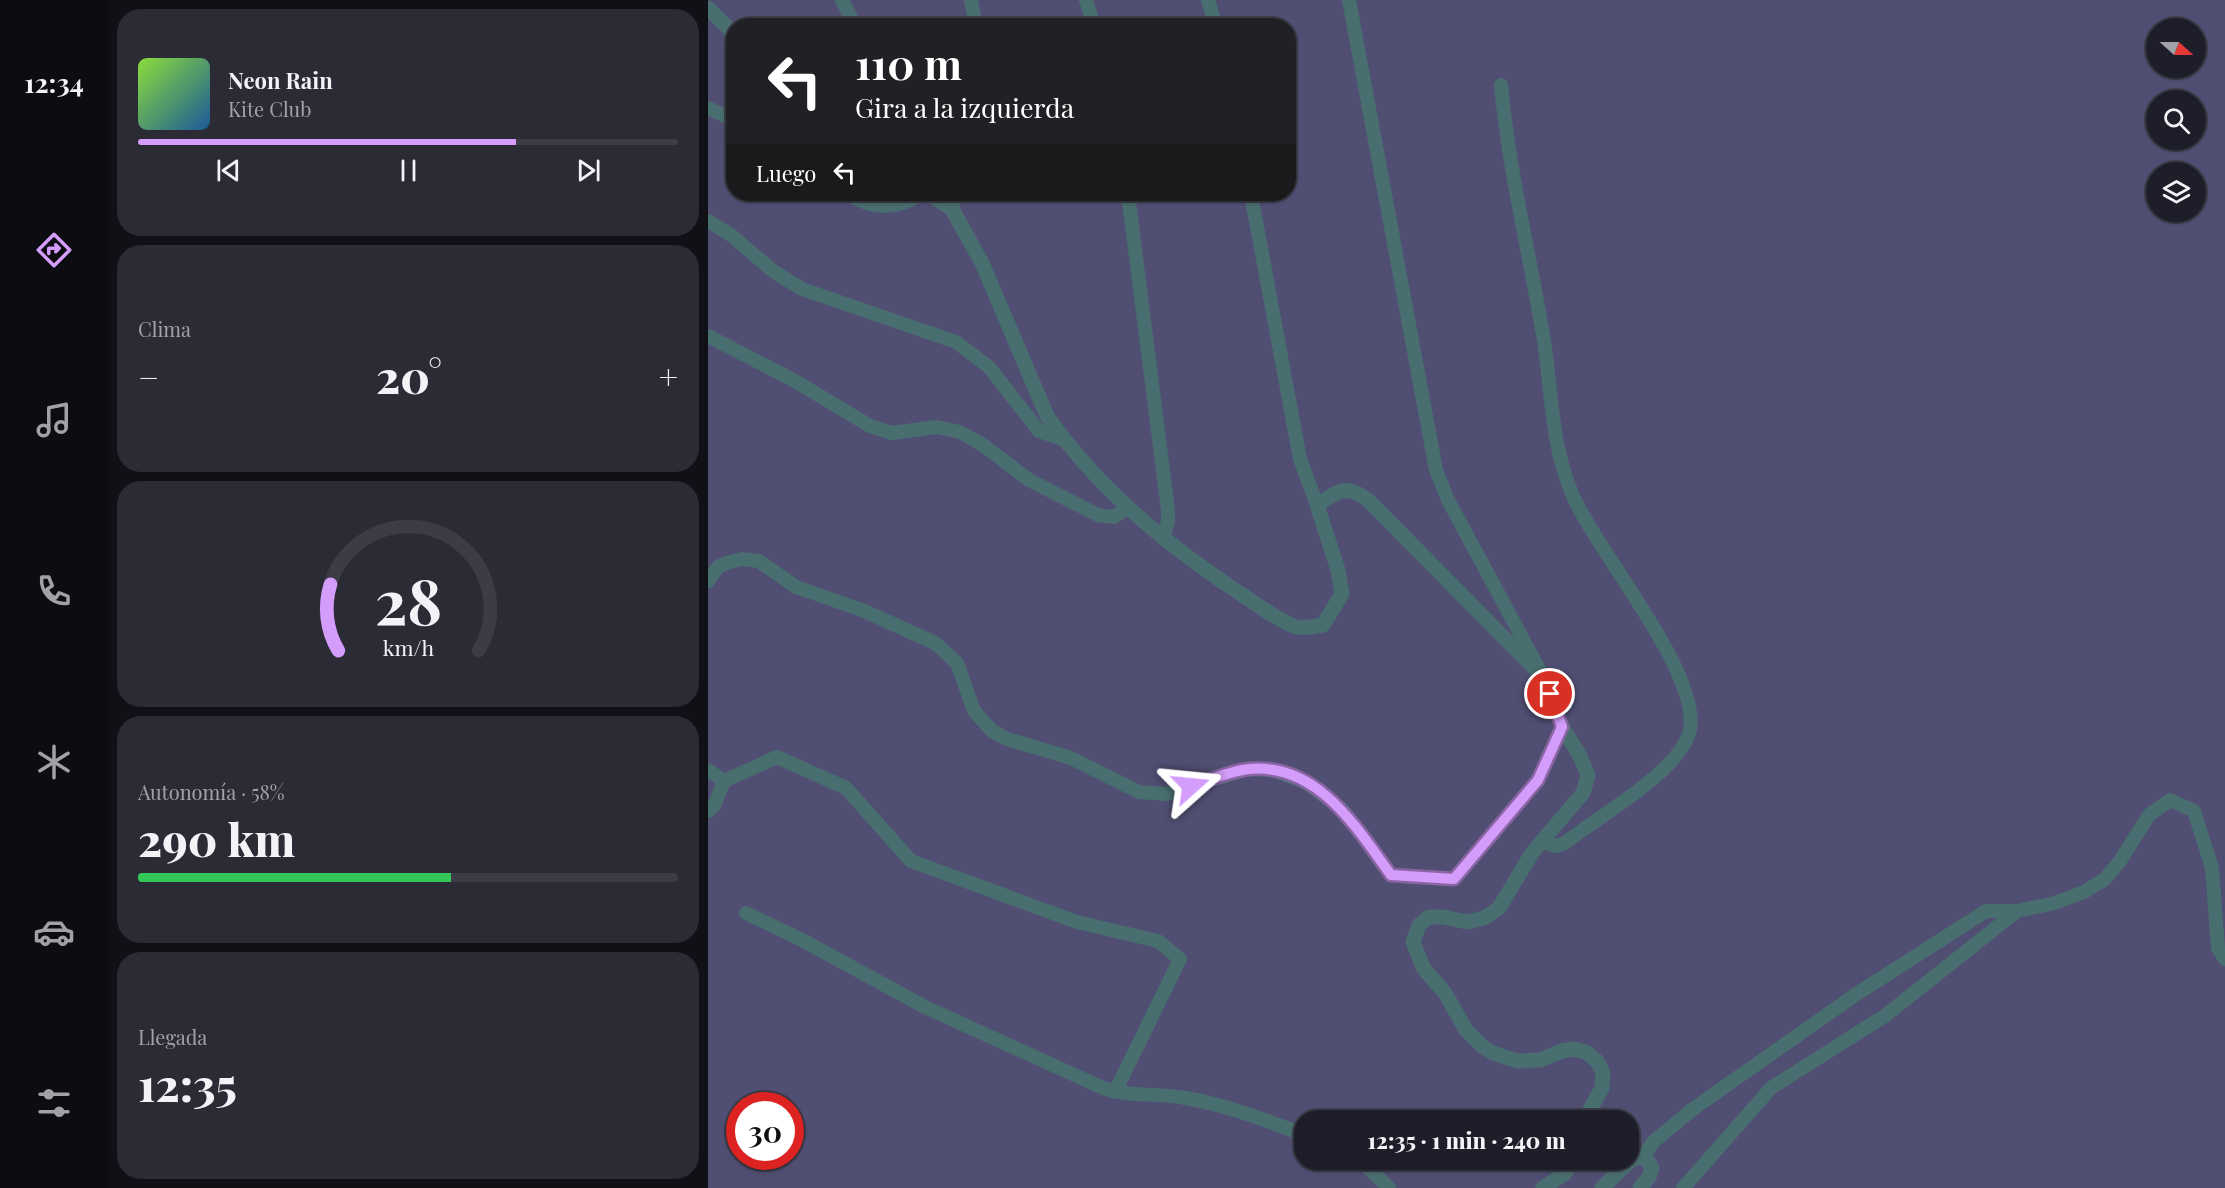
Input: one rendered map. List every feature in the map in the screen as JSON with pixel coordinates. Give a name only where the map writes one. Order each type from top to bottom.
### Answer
[{"type":"street","points":[[842,0],[851,18]]},
{"type":"street","points":[[971,0],[974,18]]},
{"type":"street","points":[[1086,0],[1092,18]]},
{"type":"street","points":[[1208,0],[1214,18]]},
{"type":"street","points":[[1349,0],[1436,470],[1448,500],[1544,678],[1562,727],[1579,754],[1588,775],[1583,793],[1542,842],[1519,873],[1504,901],[1492,913],[1467,922],[1443,917],[1429,917],[1419,925],[1413,942],[1424,969],[1445,993],[1466,1030],[1482,1046],[1493,1053],[1517,1061],[1540,1060],[1574,1049],[1586,1052],[1597,1061],[1603,1073],[1602,1088],[1590,1110]]},
{"type":"street","points":[[708,8],[726,26]]},
{"type":"street","points":[[1501,85],[1511,172],[1544,343],[1553,427],[1564,472],[1592,535],[1669,655],[1691,719],[1689,734],[1683,749],[1646,783],[1565,843],[1556,846],[1542,842]]},
{"type":"street","points":[[708,108],[726,116]]},
{"type":"street","points":[[860,201],[865,204],[903,205],[910,201]]},
{"type":"street","points":[[954,201],[1047,416],[1063,439],[1127,508],[1211,574],[1298,628],[1323,625],[1342,594],[1338,570],[1317,505],[1306,480],[1295,437],[1252,201]]},
{"type":"street","points":[[1129,201],[1167,499],[1168,521],[1164,536]]},
{"type":"street","points":[[708,221],[730,235],[773,271],[802,289],[956,342],[989,367],[1039,431],[1063,439]]},
{"type":"street","points":[[708,336],[795,381],[870,426],[892,432],[936,427],[960,432],[983,445],[1029,480],[1098,515],[1114,517],[1127,508]]},
{"type":"street","points":[[1317,505],[1342,489],[1355,490],[1368,500],[1544,678]]},
{"type":"street","points":[[708,581],[718,567],[726,563],[742,559],[759,561],[796,586],[862,610],[935,643],[957,663],[974,711],[992,731],[1007,739],[1071,758],[1139,792],[1167,794],[1247,769],[1272,770],[1305,782],[1342,809],[1391,875],[1454,879],[1538,780],[1562,727]]},
{"type":"street","points":[[708,811],[714,806],[724,781],[777,757],[846,788],[911,861],[1077,922],[1158,941],[1180,959],[1115,1092]]},
{"type":"street","points":[[708,770],[724,781]]},
{"type":"street","points":[[1602,1188],[1631,1160],[1643,1157],[1653,1142],[1693,1109],[1855,995],[1986,911],[2017,911],[2055,903],[2084,892],[2105,879],[2120,861],[2149,815],[2170,800],[2194,811],[2212,868],[2218,948],[2225,959]]},
{"type":"street","points":[[1683,1188],[1771,1088],[1886,1014],[2017,911]]},
{"type":"street","points":[[746,913],[802,940],[960,1024],[1115,1092],[1188,1098],[1242,1112],[1294,1131]]},
{"type":"street","points":[[1640,1188],[1649,1178],[1652,1168],[1643,1157]]},
{"type":"street","points":[[1370,1170],[1389,1188]]},
{"type":"street","points":[[1543,1188],[1567,1170]]},
{"type":"shaded area","points":[[708,0],[2225,0],[2225,1188],[708,1188]]},
{"type":"route","points":[[1191,786],[1247,769],[1281,772],[1305,782],[1332,799],[1351,820],[1391,875],[1454,879],[1538,780],[1562,727],[1550,694]]}]
